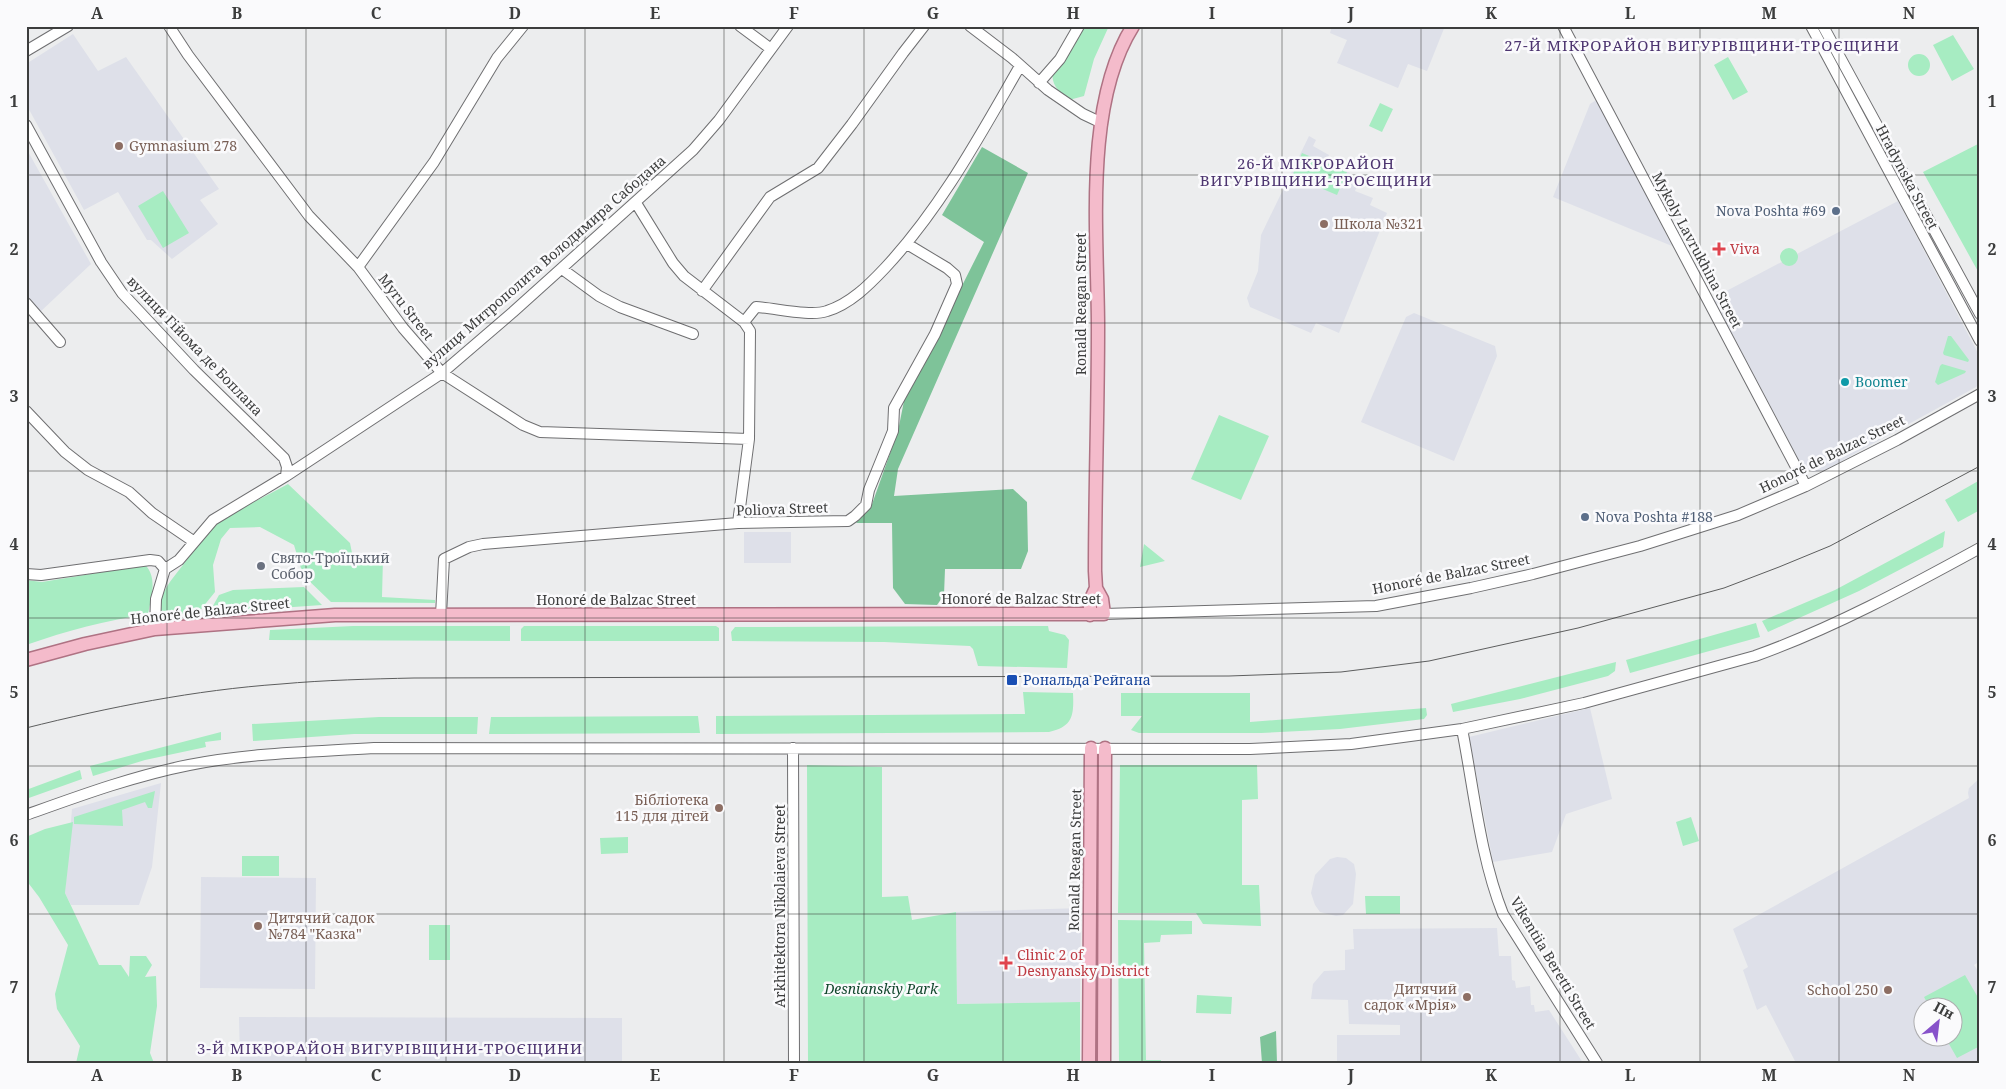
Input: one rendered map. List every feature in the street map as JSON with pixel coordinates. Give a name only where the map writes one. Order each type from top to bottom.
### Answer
[{"type":"main road","name":"Ronald Reagan Street","points":[[1090,615],[1090,601],[1096,588],[1095,476],[1098,321],[1096,210],[1102,123],[1107,90],[1119,54],[1133,26]]},
{"type":"main road","name":"Ronald Reagan Street","points":[[1096,588],[1102,599],[1104,614]]},
{"type":"main road","name":"Honoré de Balzac Street","points":[[26,660],[85,644],[155,629],[335,615],[1104,614]]},
{"type":"main road","name":"Ronald Reagan Street","points":[[1089,1063],[1091,748]]},
{"type":"main road","name":"Ronald Reagan Street","points":[[1104,1063],[1105,748]]},
{"type":"street","points":[[26,51],[68,26]]},
{"type":"street","name":"Myru Street","points":[[169,26],[188,55],[309,216],[358,267],[403,328],[442,373],[506,416],[540,432],[749,439]]},
{"type":"street","points":[[358,267],[434,162],[498,58],[522,26]]},
{"type":"street","points":[[740,26],[772,49]]},
{"type":"street","name":"вулиця Митрополита Володимира Сабодана","points":[[165,569],[178,560],[213,520],[286,476],[442,373],[636,203],[700,143],[788,26]]},
{"type":"street","points":[[702,291],[770,197],[818,168],[852,124],[902,52],[924,26]]},
{"type":"street","points":[[970,26],[1039,83],[1083,114],[1102,123]]},
{"type":"street","points":[[1039,83],[1060,59],[1079,26]]},
{"type":"street","name":"Mykoly Lavrukhina Street","points":[[1563,26],[1806,486]]},
{"type":"street","name":"Hradynska Street","points":[[1811,26],[1980,341]]},
{"type":"street","name":"Hradynska Street","points":[[1823,26],[1980,314]]},
{"type":"street","points":[[744,322],[756,307],[817,313],[828,312],[864,289],[907,244],[946,191],[1020,66]]},
{"type":"street","name":"вулиця Гійома де Боплана","points":[[26,126],[101,262],[122,293],[194,370],[284,458],[287,467],[286,476]]},
{"type":"street","points":[[636,203],[673,263],[684,276],[744,322],[750,331],[749,439],[738,523]]},
{"type":"street","name":"Poliova Street","points":[[441,615],[444,560],[469,547],[483,544],[738,523],[848,521],[855,516],[866,504],[868,490],[893,431],[894,408],[935,334],[957,284],[955,275],[947,268],[907,244]]},
{"type":"street","points":[[562,268],[599,296],[620,307],[693,334]]},
{"type":"street","points":[[26,303],[60,342]]},
{"type":"street","name":"Honoré de Balzac Street","points":[[1104,614],[1393,604],[1480,586],[1640,546],[1720,522],[1806,486],[1897,440],[1980,394]]},
{"type":"street","points":[[26,411],[73,458],[88,470],[129,492],[152,513],[193,541]]},
{"type":"street","points":[[26,815],[134,778],[189,765],[267,754],[374,748],[1250,748],[1342,744],[1462,729],[1584,703],[1755,656],[1777,648],[1880,601],[1980,548]]},
{"type":"street","points":[[26,574],[41,575],[150,560],[158,561],[165,569],[156,600],[155,629]]},
{"type":"street","name":"Vikentiia Beretti Street","points":[[1462,729],[1488,867],[1501,908],[1597,1063]]},
{"type":"street","name":"Arkhitektora Nikolaieva Street","points":[[793,748],[794,1063]]},
{"type":"shaded area","points":[[1332,26],[1445,26],[1427,71],[1408,64],[1398,88],[1337,63],[1347,40],[1330,33]]},
{"type":"shaded area","name":"Gymnasium 278","points":[[73,34],[98,71],[126,57],[219,189],[200,200],[218,224],[172,259],[151,240],[147,240],[118,192],[84,210],[26,104],[26,64]]},
{"type":"shaded area","points":[[1598,99],[1672,246],[1553,197],[1590,104]]},
{"type":"shaded area","name":"Школа №321","points":[[1309,136],[1316,140],[1313,146],[1329,155],[1326,162],[1350,173],[1348,179],[1358,184],[1355,191],[1373,198],[1370,205],[1387,213],[1339,333],[1316,323],[1311,333],[1250,307],[1247,298],[1258,271],[1261,235]]},
{"type":"shaded area","points":[[26,148],[91,264],[39,313],[26,299]]},
{"type":"shaded area","points":[[1898,201],[1980,357],[1980,383],[1976,387],[1825,470],[1813,472],[1800,462],[1713,298]]},
{"type":"shaded area","points":[[1414,313],[1495,346],[1497,356],[1454,461],[1361,422],[1406,317]]},
{"type":"shaded area","points":[[744,532],[791,532],[791,563],[744,563]]},
{"type":"shaded area","points":[[1590,708],[1612,799],[1566,814],[1552,852],[1493,862],[1469,737]]},
{"type":"shaded area","points":[[1980,778],[1980,961],[1974,965],[1980,974],[1980,1063],[1796,1063],[1766,1005],[1757,1010],[1743,970],[1748,967],[1733,929],[1969,798],[1969,788]]},
{"type":"shaded area","points":[[161,783],[152,867],[139,905],[71,905],[65,893],[72,809]]},
{"type":"shaded area","points":[[1337,857],[1346,858],[1354,864],[1356,874],[1353,904],[1343,915],[1336,916],[1320,912],[1315,905],[1311,893],[1315,875],[1330,859]]},
{"type":"shaded area","name":"Дитячий садок №784 \"Казка\"","points":[[201,877],[316,878],[315,989],[200,988]]},
{"type":"shaded area","points":[[1081,908],[1080,1002],[957,1004],[956,912]]},
{"type":"shaded area","name":"Дитячий садок «Мрія»","points":[[1497,928],[1499,956],[1511,956],[1512,980],[1515,981],[1516,988],[1530,986],[1531,1005],[1534,1005],[1535,1012],[1549,1010],[1583,1063],[1337,1063],[1337,1035],[1400,1035],[1400,1025],[1349,1024],[1348,1000],[1311,999],[1313,984],[1324,971],[1345,970],[1345,950],[1354,949],[1353,929]]},
{"type":"shaded area","points":[[239,1017],[622,1018],[622,1063],[240,1063]]},
{"type":"green space","points":[[1080,26],[1109,26],[1094,59],[1084,96],[1069,100],[1054,84],[1052,76],[1053,71]]},
{"type":"green space","points":[[1953,35],[1974,69],[1952,81],[1933,45]]},
{"type":"green space","points":[[1919,54],[1927,57],[1930,65],[1927,73],[1919,76],[1911,73],[1908,65],[1911,57]]},
{"type":"green space","points":[[1728,57],[1748,92],[1733,100],[1714,65]]},
{"type":"green space","points":[[1380,103],[1393,109],[1382,132],[1369,126]]},
{"type":"green space","points":[[1980,143],[1980,275],[1923,172]]},
{"type":"green space","points":[[982,147],[1028,173],[898,469],[894,496],[1013,489],[1027,502],[1028,551],[1021,569],[945,569],[944,595],[937,605],[905,604],[893,588],[892,523],[856,523],[871,507],[898,431],[904,401],[984,242],[942,215]]},
{"type":"green space","points":[[1302,153],[1347,172],[1337,195],[1292,176]]},
{"type":"green space","points":[[163,191],[189,233],[163,248],[138,206]]},
{"type":"green space","points":[[1789,248],[1795,251],[1798,257],[1795,263],[1789,266],[1783,263],[1780,257],[1783,251]]},
{"type":"green space","points":[[1948,336],[1951,336],[1969,360],[1968,362],[1944,355]]},
{"type":"green space","points":[[1942,364],[1966,371],[1938,385],[1935,382]]},
{"type":"green space","points":[[1219,415],[1269,436],[1241,500],[1191,479]]},
{"type":"green space","points":[[1980,480],[1980,510],[1958,522],[1945,500]]},
{"type":"green space","points":[[288,484],[350,543],[353,558],[383,558],[382,597],[435,600],[435,603],[331,602],[303,575],[294,545],[260,527],[230,528],[221,539],[213,565],[215,592],[198,613],[163,615],[161,601],[167,586],[207,531],[234,512]]},
{"type":"green space","points":[[1945,531],[1943,547],[1859,591],[1768,632],[1762,621],[1835,590]]},
{"type":"green space","points":[[1144,544],[1165,561],[1140,567]]},
{"type":"green space","points":[[145,565],[149,570],[152,582],[152,595],[148,614],[87,626],[26,645],[26,580],[42,582]]},
{"type":"green space","points":[[304,587],[322,605],[209,613],[219,595],[233,590]]},
{"type":"green space","points":[[1756,623],[1760,637],[1630,673],[1626,660]]},
{"type":"green space","points":[[353,626],[510,626],[510,641],[269,640],[270,630]]},
{"type":"green space","points":[[524,626],[716,626],[719,628],[719,641],[521,641],[521,629]]},
{"type":"green space","points":[[1048,626],[1049,631],[1065,635],[1069,640],[1067,668],[978,666],[973,649],[970,646],[884,642],[732,641],[731,632],[735,627]]},
{"type":"green space","points":[[1616,662],[1615,671],[1608,676],[1520,699],[1453,712],[1451,704]]},
{"type":"green space","points":[[1023,692],[1073,693],[1073,708],[1070,719],[1063,727],[1049,732],[716,734],[716,716],[1025,714]]},
{"type":"green space","points":[[1121,693],[1250,693],[1250,722],[1426,708],[1427,715],[1424,719],[1340,729],[1261,733],[1139,733],[1131,730],[1142,716],[1121,716]]},
{"type":"green space","points":[[698,716],[700,733],[489,734],[491,717]]},
{"type":"green space","points":[[379,717],[478,717],[477,734],[354,734],[253,741],[252,724]]},
{"type":"green space","points":[[221,732],[221,740],[205,742],[206,747],[145,760],[93,776],[90,766]]},
{"type":"green space","name":"Desnianskiy Park","points":[[807,765],[882,767],[882,897],[908,896],[912,920],[956,912],[957,1004],[1080,1002],[1080,1063],[808,1063]]},
{"type":"green space","points":[[1120,765],[1257,765],[1258,799],[1242,800],[1242,885],[1259,885],[1261,926],[1203,924],[1196,913],[1118,913]]},
{"type":"green space","points":[[80,770],[82,779],[26,799],[26,790]]},
{"type":"green space","points":[[155,791],[152,808],[148,808],[145,802],[122,810],[123,826],[74,824],[74,817]]},
{"type":"green space","points":[[1691,817],[1699,841],[1683,846],[1676,822]]},
{"type":"green space","points":[[73,822],[65,893],[99,965],[121,965],[129,977],[130,956],[146,956],[152,965],[145,977],[156,976],[157,1006],[150,1053],[154,1063],[76,1063],[80,1046],[57,1009],[55,994],[68,945],[39,897],[26,880],[26,837],[45,829]]},
{"type":"green space","points":[[628,837],[628,853],[601,854],[600,838]]},
{"type":"green space","points":[[242,856],[279,856],[279,876],[242,876]]},
{"type":"green space","points":[[1365,896],[1400,896],[1400,914],[1366,914]]},
{"type":"green space","points":[[1118,920],[1192,921],[1192,934],[1161,935],[1160,942],[1144,943],[1146,1060],[1161,1060],[1161,1063],[1119,1063]]},
{"type":"green space","points":[[429,925],[450,925],[450,960],[429,960]]},
{"type":"green space","points":[[1965,975],[1980,1001],[1980,1046],[1957,1058],[1950,1046],[1964,1046],[1964,996],[1926,996]]},
{"type":"green space","points":[[1197,995],[1232,997],[1231,1014],[1196,1013]]},
{"type":"green space","points":[[1276,1031],[1277,1063],[1262,1063],[1260,1037]]},
{"type":"tram line","points":[[26,728],[121,706],[217,690],[331,681],[414,678],[1229,676],[1341,672],[1429,661],[1578,628],[1724,588],[1830,546],[1980,466]]},
{"type":"place","name":"Gymnasium 278","points":[[119,146]]},
{"type":"place","name":"Nova Poshta #69","points":[[1836,211]]},
{"type":"place","name":"Школа №321","points":[[1324,224]]},
{"type":"place","name":"Viva","points":[[1719,249]]},
{"type":"place","name":"Boomer","points":[[1845,382]]},
{"type":"place","name":"Nova Poshta #188","points":[[1585,517]]},
{"type":"place","name":"Свято-Троїцький Собор","points":[[261,566]]},
{"type":"place","name":"Рональда Рейгана","points":[[1012,680]]},
{"type":"place","name":"Бібліотека 115 для дітей","points":[[719,808]]},
{"type":"place","name":"Дитячий садок №784 \"Казка\"","points":[[258,926]]},
{"type":"place","name":"Clinic 2 of Desnyansky District","points":[[1006,963]]},
{"type":"place","name":"School 250","points":[[1888,990]]},
{"type":"place","name":"Дитячий садок «Мрія»","points":[[1467,997]]},
{"type":"district","name":"27-Й МІКРОРАЙОН ВИГУРІВЩИНИ-ТРОЄЩИНИ","points":[[1702,46]]},
{"type":"district","name":"26-Й МІКРОРАЙОН ВИГУРІВЩИНИ-ТРОЄЩИНИ","points":[[1316,172]]},
{"type":"district","name":"3-Й МІКРОРАЙОН ВИГУРІВЩИНИ-ТРОЄЩИНИ","points":[[390,1049]]}]
